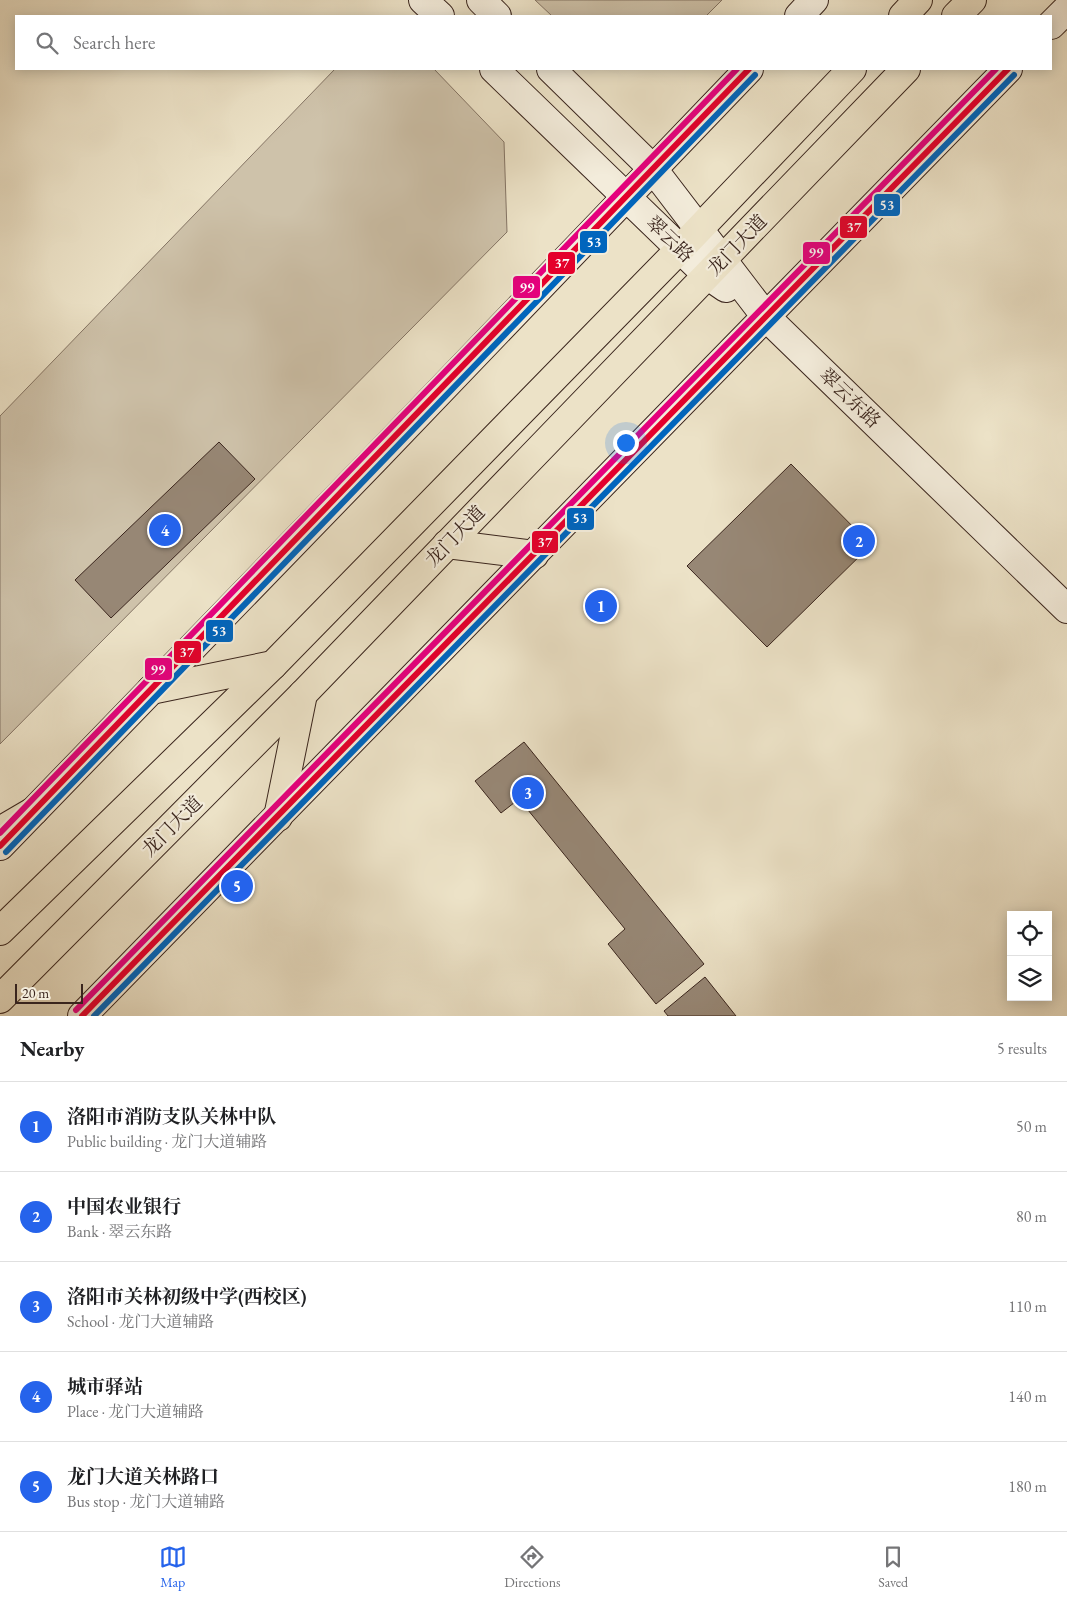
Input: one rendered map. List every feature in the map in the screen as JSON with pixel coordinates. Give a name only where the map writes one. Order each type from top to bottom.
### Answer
[{"type":"main road","points":[[423,0],[439,15]]},
{"type":"main road","points":[[481,0],[496,15]]},
{"type":"main road","points":[[799,15],[814,0]]},
{"type":"main road","points":[[904,15],[918,0]]},
{"type":"main road","points":[[957,15],[972,0]]},
{"type":"main road","points":[[1052,24],[1067,9]]},
{"type":"main road","name":"翠云路","points":[[495,70],[680,249],[715,268],[766,317]]},
{"type":"main road","points":[[552,70],[654,169],[699,229],[715,268]]},
{"type":"main road","points":[[0,846],[748,70]]},
{"type":"main road","name":"龙门大道","points":[[0,931],[273,665],[680,249],[851,70]]},
{"type":"main road","name":"龙门大道","points":[[0,999],[303,694],[905,70]]},
{"type":"main road","points":[[82,1016],[1007,70]]},
{"type":"main road","name":"翠云东路","points":[[766,317],[1067,609]]},
{"type":"main road","points":[[447,544],[534,555]]},
{"type":"main road","points":[[151,690],[273,665]]},
{"type":"main road","points":[[278,817],[303,694]]},
{"type":"main road","points":[[0,830],[34,811]]},
{"type":"shaded area","points":[[535,0],[722,0],[707,15],[551,15]]},
{"type":"shaded area","points":[[334,70],[435,70],[504,142],[507,232],[0,744],[0,416]]},
{"type":"building","points":[[219,442],[255,479],[111,618],[75,580]]},
{"type":"building","points":[[791,464],[871,545],[767,647],[687,566]]},
{"type":"building","points":[[524,742],[704,964],[656,1004],[608,944],[625,929],[519,799],[501,813],[475,781]]},
{"type":"building","points":[[705,977],[736,1016],[668,1016],[664,1011]]},
{"type":"transit line","name":"99","points":[[0,833],[736,70]]},
{"type":"transit line","name":"37","points":[[0,846],[748,70]]},
{"type":"transit line","name":"99","points":[[76,1010],[995,70]]},
{"type":"transit line","name":"37","points":[[82,1016],[1007,70]]},
{"type":"transit line","name":"53","points":[[6,852],[755,75]]},
{"type":"transit line","name":"53","points":[[94,1016],[1014,75]]},
{"type":"place","name":"城市驿站","points":[[165,530]]},
{"type":"place","name":"中国农业银行","points":[[859,541]]},
{"type":"place","name":"洛阳市消防支队关林中队","points":[[601,606]]},
{"type":"place","name":"洛阳市关林初级中学(西校区)","points":[[528,793]]},
{"type":"place","name":"龙门大道关林路口","points":[[237,886]]}]
